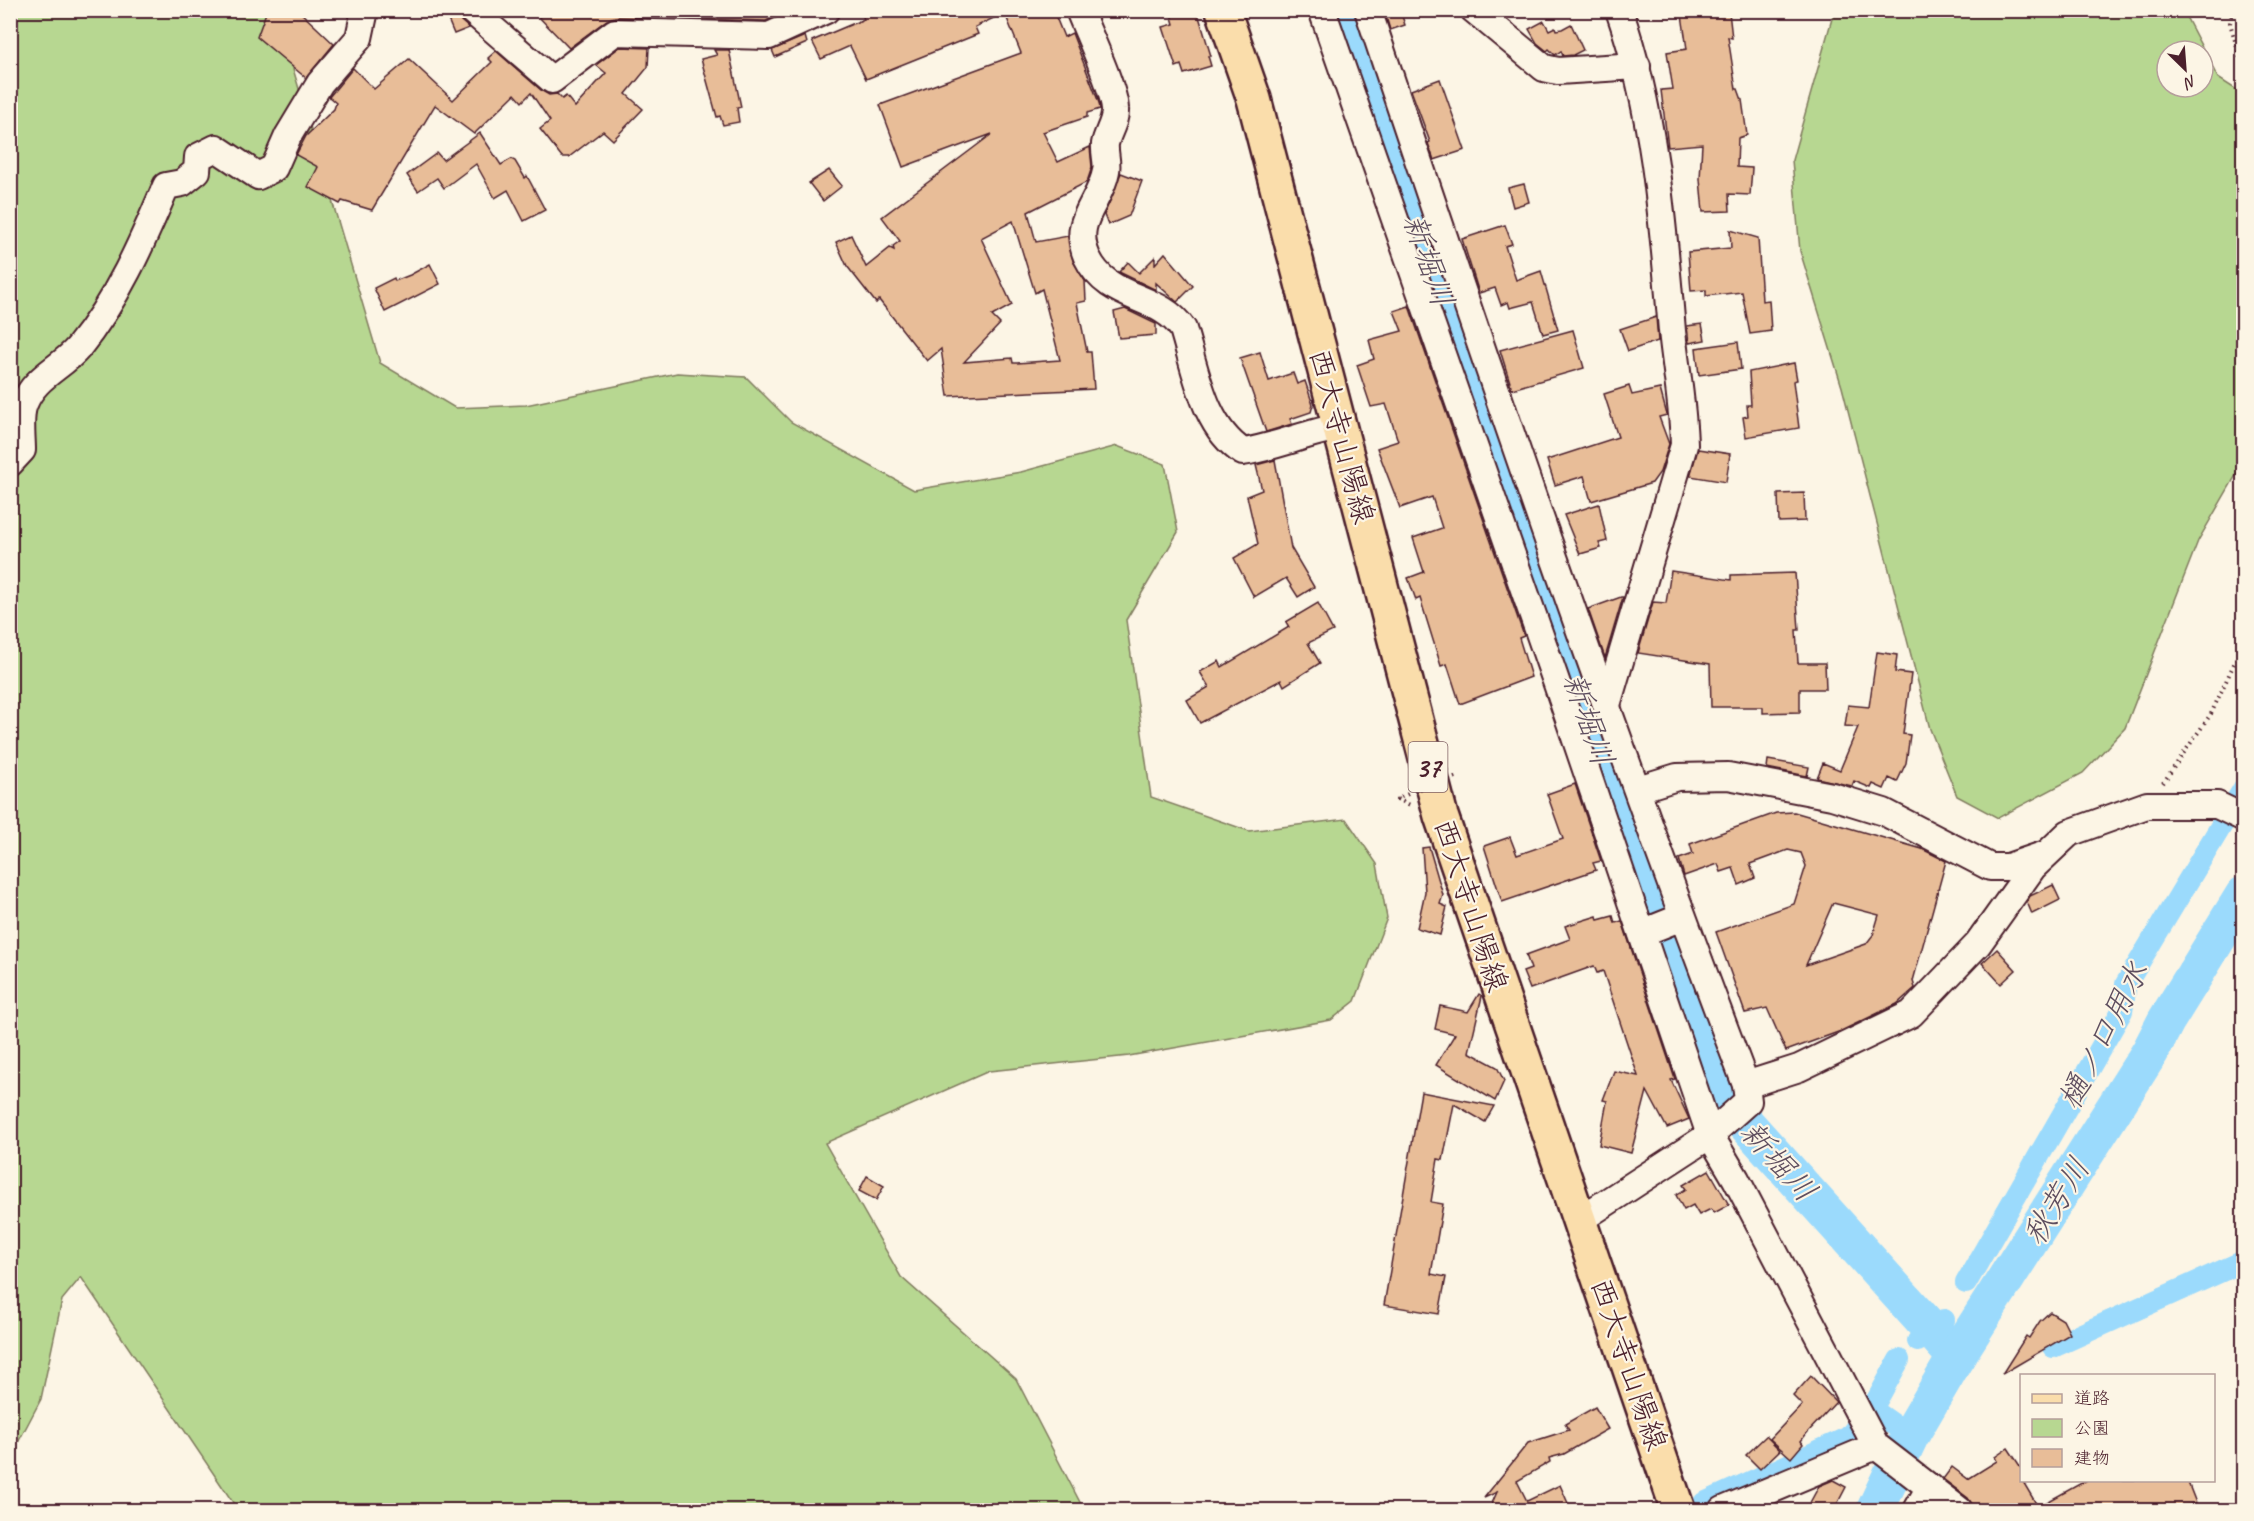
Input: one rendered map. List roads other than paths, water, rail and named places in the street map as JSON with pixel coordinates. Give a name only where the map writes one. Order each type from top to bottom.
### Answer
[{"type":"main road","name":"西大寺山陽線","points":[[1223,10],[1254,99],[1441,816],[1526,1070],[1581,1219],[1678,1510]]},
{"type":"street","points":[[10,463],[22,450],[23,404],[45,374],[76,350],[104,310],[137,256],[166,186],[182,183],[197,171],[198,157],[216,148],[258,176],[274,168],[288,136],[320,84],[359,38],[365,10]]},
{"type":"street","points":[[471,10],[552,80],[615,32],[770,36],[826,10]]},
{"type":"street","points":[[1079,10],[1116,108],[1105,146],[1106,171],[1083,225],[1082,242],[1088,259],[1100,275],[1123,294],[1174,316],[1183,329],[1214,422],[1229,443],[1236,448],[1243,452],[1267,448],[1305,434],[1339,427]]},
{"type":"street","points":[[1322,10],[1448,314],[1662,925],[1747,1093]]},
{"type":"street","points":[[1368,10],[1448,314],[1576,676],[1607,705],[1638,789],[1662,925],[1713,1132],[1879,1448],[1959,1510]]},
{"type":"street","points":[[1474,10],[1544,68],[1558,71],[1637,66]]},
{"type":"street","points":[[1607,705],[1684,445],[1683,408],[1674,346],[1657,183],[1637,66],[1619,10]]},
{"type":"street","points":[[1638,789],[1677,777],[1728,776],[1832,796],[1884,812],[1990,867],[2008,867],[2046,854]]},
{"type":"street","points":[[1581,1219],[1713,1132],[1747,1093],[1911,1014],[1978,944],[2033,867],[2069,833],[2146,805],[2217,805],[2234,813]]},
{"type":"street","points":[[1723,1510],[1879,1448]]},
{"type":"street","points":[[1917,1510],[1926,1484]]},
{"type":"waterway","name":"新堀川","points":[[1342,10],[1721,1096],[1956,1357]]},
{"type":"waterway","name":"樋ノ口用水","points":[[1966,1283],[2122,1011],[2126,984],[2244,788]]},
{"type":"waterway","name":"秋芳川","points":[[1875,1510],[1910,1436],[1956,1357],[2150,1052],[2166,1021],[2244,895]]},
{"type":"waterway","points":[[2053,1347],[2244,1261]]},
{"type":"waterway","name":"樋ノ口用水","points":[[1918,1341],[1944,1320]]},
{"type":"waterway","name":"樋ノ口用水","points":[[1704,1503],[1849,1437],[1877,1400],[1899,1360]]},
{"type":"waterway","points":[[1870,1408],[1910,1436]]}]
